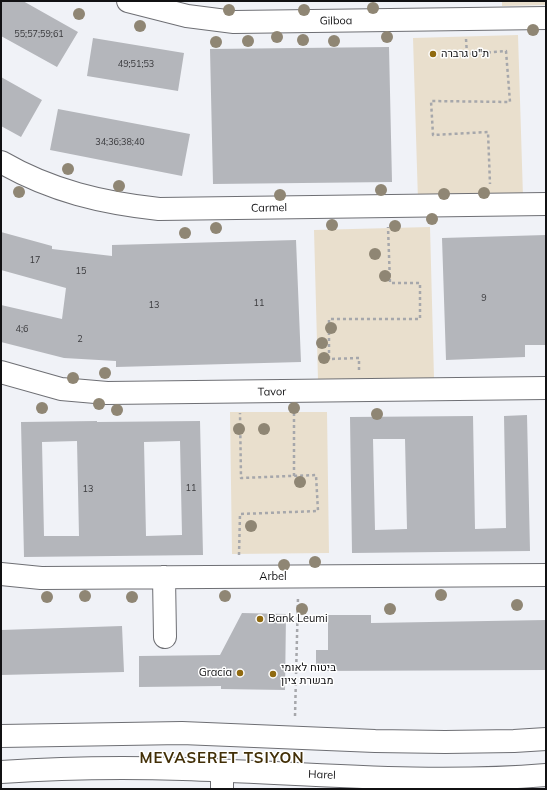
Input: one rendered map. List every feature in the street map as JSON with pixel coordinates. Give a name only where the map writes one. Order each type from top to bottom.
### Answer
[{"type":"street","name":"Gilboa","points":[[128,1],[187,16],[234,22],[546,18]]},
{"type":"street","name":"Carmel","points":[[1,162],[46,185],[83,196],[124,205],[159,209],[546,204]]},
{"type":"street","name":"Tavor","points":[[1,372],[61,389],[107,393],[546,388]]},
{"type":"street","name":"Arbel","points":[[1,574],[41,578],[546,575]]},
{"type":"street","points":[[164,577],[165,637]]},
{"type":"street","points":[[1,736],[182,733],[445,742],[546,739]]},
{"type":"street","name":"Harel","points":[[1,772],[181,769],[222,780],[516,777],[546,775]]},
{"type":"path","points":[[465,19],[466,54],[506,51],[510,102],[431,101],[433,135],[488,132],[491,205]]},
{"type":"path","points":[[358,391],[359,358],[329,359],[329,319],[420,319],[420,283],[390,283],[388,207]]},
{"type":"path","points":[[238,577],[240,514],[318,510],[316,475],[241,478],[239,392]]},
{"type":"path","points":[[294,392],[294,476]]},
{"type":"path","points":[[294,738],[299,577]]},
{"type":"shaded area","points":[[502,1],[546,1],[546,5],[502,6]]},
{"type":"shaded area","points":[[518,35],[523,197],[418,201],[413,38]]},
{"type":"shaded area","points":[[430,227],[434,378],[318,380],[314,230]]},
{"type":"shaded area","points":[[230,412],[327,412],[329,553],[232,554]]},
{"type":"building","points":[[1,1],[23,1],[78,32],[57,67],[1,36]]},
{"type":"building","points":[[93,38],[184,53],[178,91],[87,76]]},
{"type":"building","points":[[389,47],[392,182],[213,184],[210,49]]},
{"type":"building","points":[[1,77],[42,100],[21,137],[1,126]]},
{"type":"building","points":[[58,109],[190,134],[182,176],[50,150]]},
{"type":"building","points":[[1,232],[52,246],[52,249],[112,256],[112,245],[296,240],[301,362],[116,367],[116,361],[64,358],[1,342],[1,305],[62,319],[66,288],[1,270]]},
{"type":"building","points":[[546,235],[546,345],[525,345],[525,357],[446,360],[442,238]]},
{"type":"building","points":[[527,415],[530,551],[352,553],[350,417],[473,416],[475,529],[506,528],[504,416]],"holes":[[[373,439],[405,439],[407,529],[375,530]]]},
{"type":"building","points":[[200,421],[203,555],[24,557],[21,422]],"holes":[[[77,441],[79,536],[44,536],[42,442]],[[180,441],[182,535],[146,536],[144,442]]]},
{"type":"building","points":[[242,613],[286,614],[285,690],[221,689],[221,686],[139,687],[139,656],[220,655]]},
{"type":"building","points":[[328,615],[371,615],[371,623],[546,620],[546,670],[316,671],[316,650],[328,650]]},
{"type":"building","points":[[122,626],[124,672],[1,675],[1,630]]},
{"type":"place","name":"ת\"ט גרברה","points":[[433,54]]},
{"type":"place","name":"Bank Leumi","points":[[260,619]]},
{"type":"place","name":"Gracia","points":[[240,673]]},
{"type":"place","name":"ביטוח לאומי מבשרת ציון","points":[[273,674]]},
{"type":"district","name":"MEVASERET TSIYON","points":[[222,758]]}]
